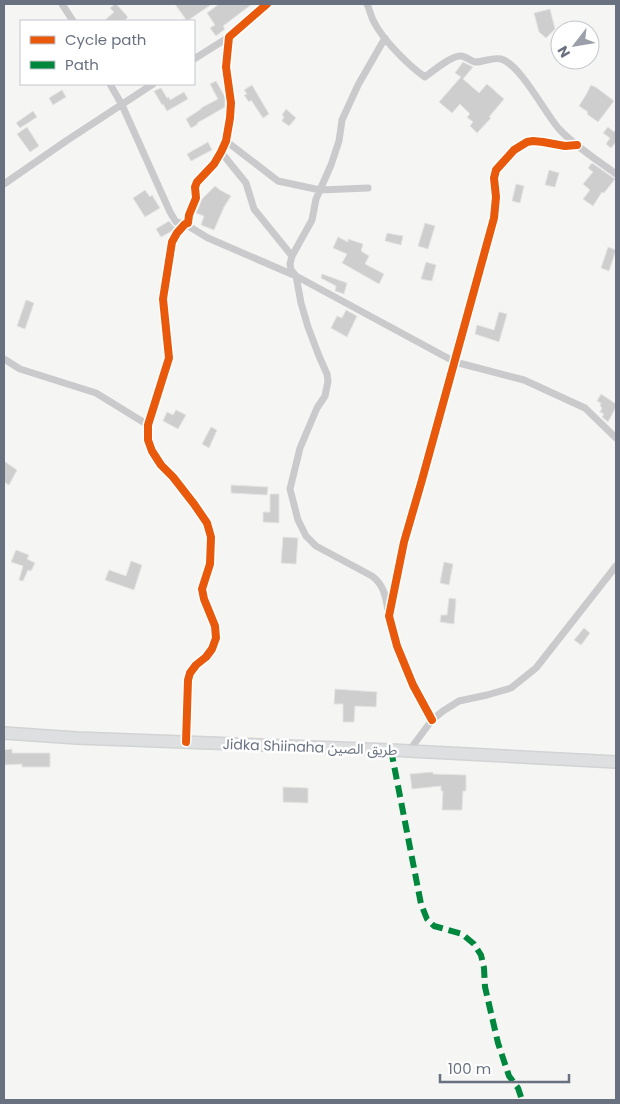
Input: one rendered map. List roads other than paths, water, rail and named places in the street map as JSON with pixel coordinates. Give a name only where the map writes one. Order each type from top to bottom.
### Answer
[{"type":"main road","name":"Jidka Shiinaha طريق الصين","points":[[4,733],[77,738],[409,751],[616,762]]},
{"type":"street","points":[[62,4],[72,20]]},
{"type":"street","points":[[195,58],[229,37],[267,4]]},
{"type":"street","points":[[260,11],[273,4]]},
{"type":"street","points":[[368,4],[374,22],[385,38],[425,77],[455,57],[463,56],[474,62],[496,58],[507,61],[532,90],[568,138],[616,174]]},
{"type":"street","points":[[186,742],[188,680],[190,673],[212,649],[216,638],[215,626],[202,589],[210,564],[211,537],[207,523],[152,451],[148,440],[148,425],[169,358],[162,299],[172,242],[177,233],[188,223],[196,198],[195,187],[197,182],[214,164],[222,152],[226,141],[231,103],[226,67],[229,37]]},
{"type":"street","points":[[385,38],[358,85],[342,120],[339,140],[331,165],[314,204],[312,220],[292,256],[290,264],[291,270],[296,276],[301,303],[328,381],[325,396],[317,408],[300,448],[290,489],[298,520],[306,536],[316,546],[378,580],[383,587],[397,646],[413,685],[432,720]]},
{"type":"street","points":[[111,85],[122,104],[176,222],[185,224],[208,238],[296,276],[455,362],[524,380],[585,408],[616,438]]},
{"type":"street","points":[[4,184],[151,85]]},
{"type":"street","points":[[226,141],[278,181],[320,190],[368,188]]},
{"type":"street","points":[[389,616],[404,542],[494,218],[496,197],[494,178],[496,170],[514,150],[527,142],[577,145]]},
{"type":"street","points":[[222,152],[246,183],[254,209],[292,256]]},
{"type":"street","points":[[4,359],[20,369],[96,393],[148,425]]},
{"type":"street","points":[[409,751],[432,720],[443,711],[459,701],[511,688],[536,668],[616,566]]}]
